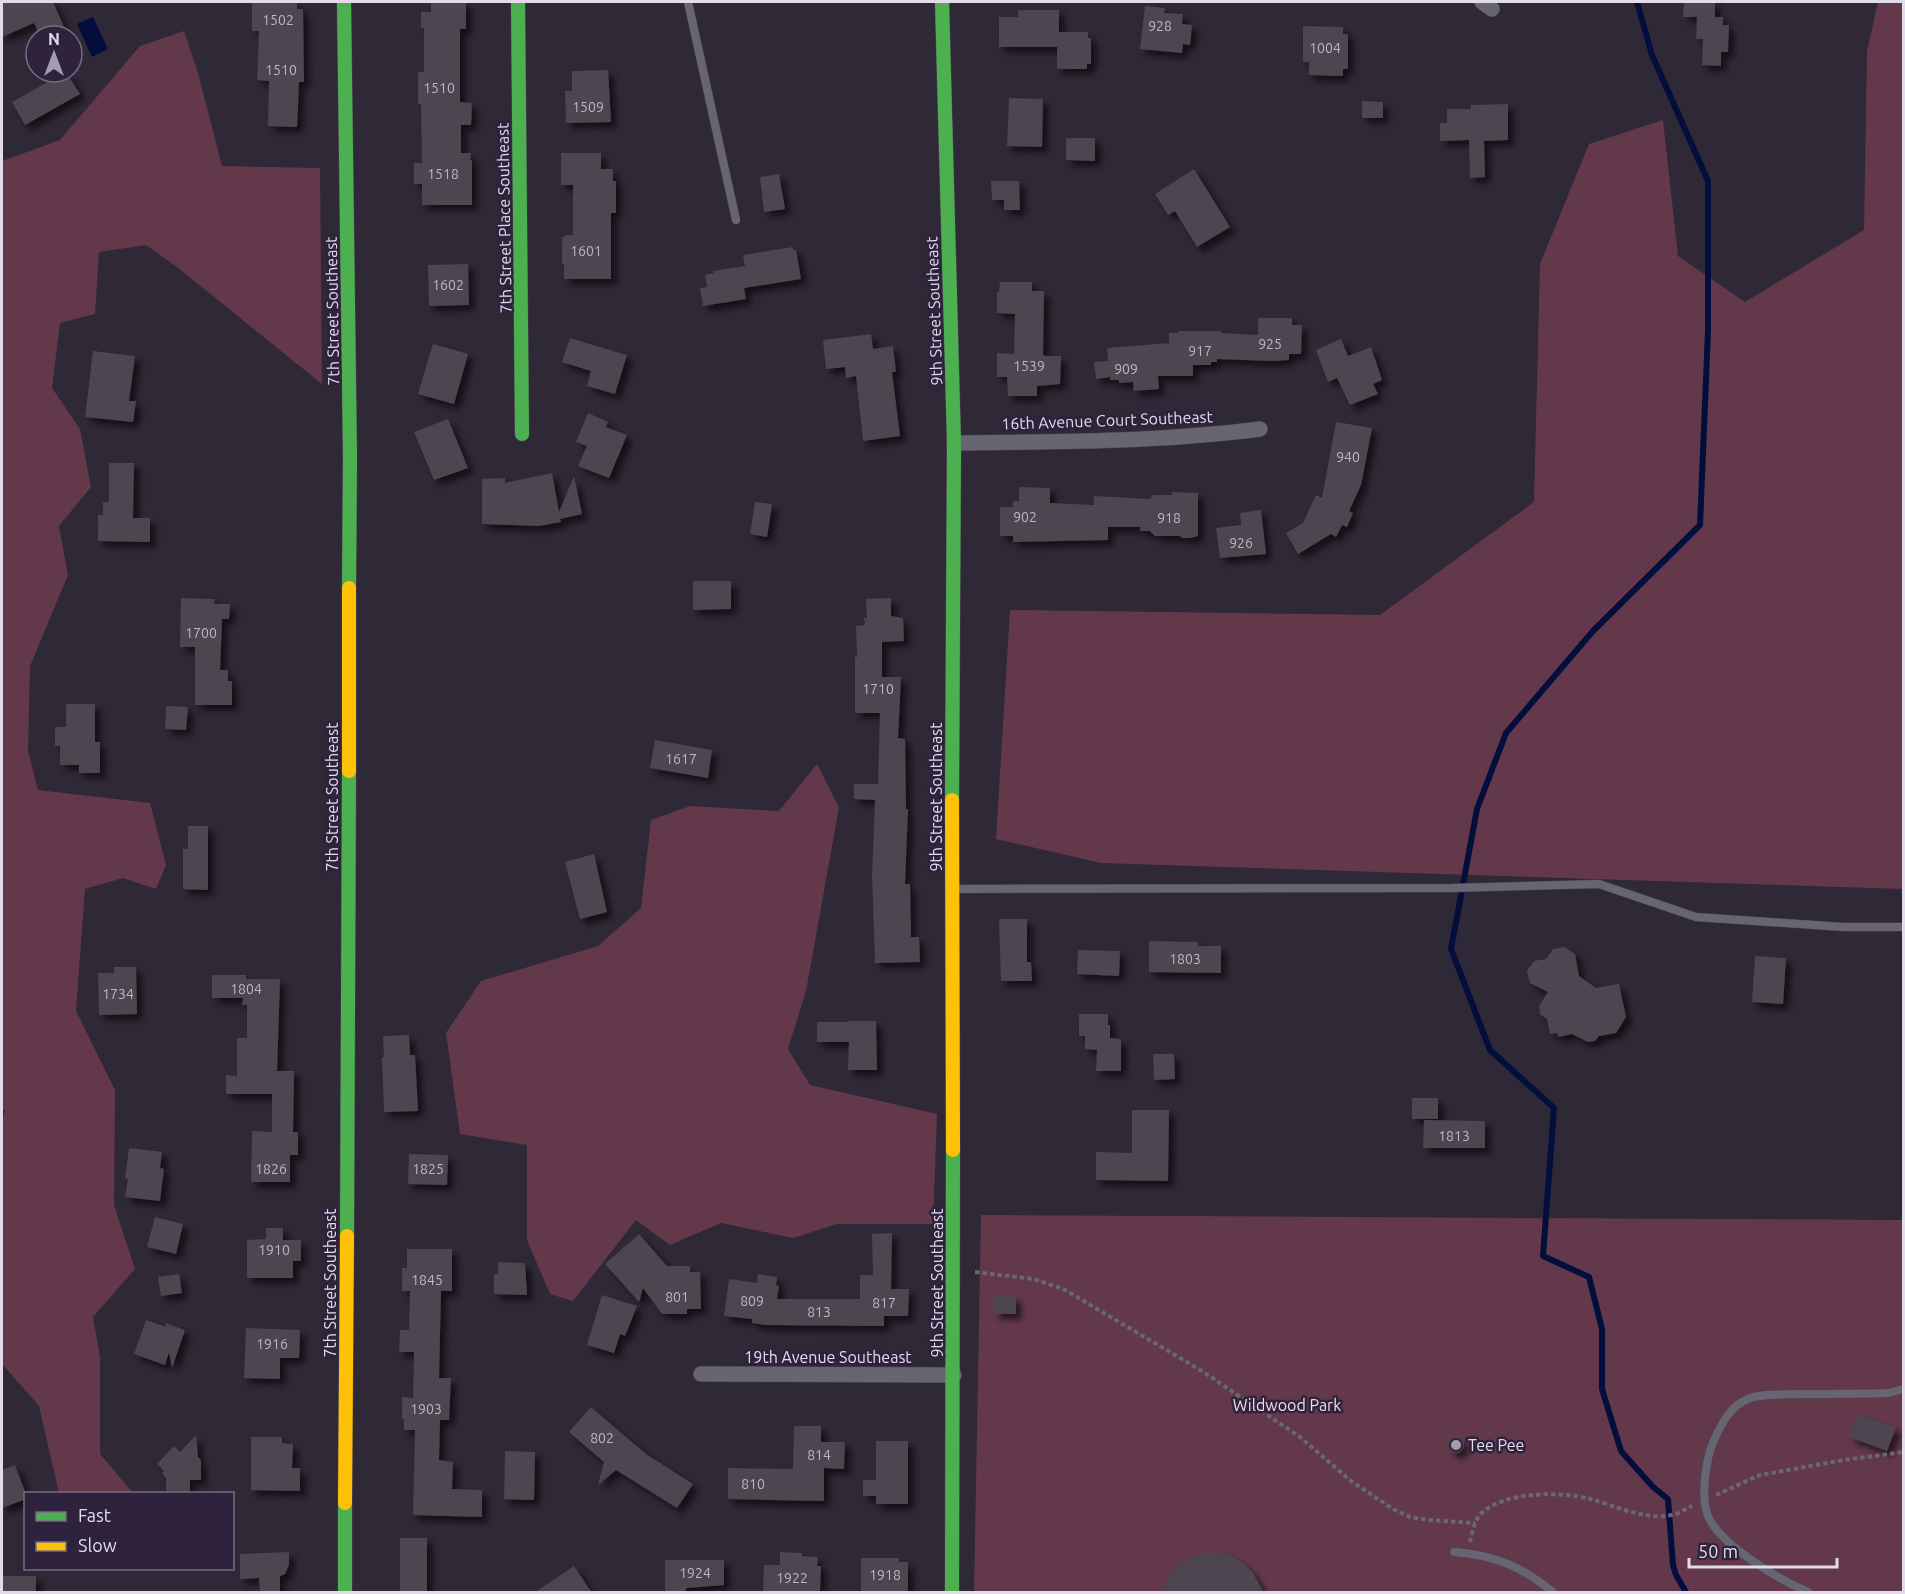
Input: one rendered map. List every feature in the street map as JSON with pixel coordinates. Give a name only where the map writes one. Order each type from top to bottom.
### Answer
[{"type":"street","name":"7th Street Southeast","points":[[344,2],[350,446],[345,1593]]},
{"type":"street","name":"7th Street Place Southeast","points":[[518,2],[522,434]]},
{"type":"street","name":"9th Street Southeast","points":[[942,2],[954,443],[952,1593]]},
{"type":"street","name":"16th Avenue Court Southeast","points":[[954,443],[1099,441],[1217,435],[1260,429]]},
{"type":"street","name":"19th Avenue Southeast","points":[[700,1374],[954,1376]]},
{"type":"lane","points":[[688,2],[736,220]]},
{"type":"lane","points":[[952,889],[1452,888],[1599,884],[1696,917],[1843,927],[1904,927]]},
{"type":"lane","points":[[1808,1593],[1755,1563],[1736,1547],[1708,1517],[1704,1500],[1706,1473],[1712,1445],[1727,1416],[1736,1405],[1750,1398],[1778,1395],[1889,1393],[1904,1389]]},
{"type":"lane","points":[[1454,1552],[1512,1564],[1553,1593]]},
{"type":"path","points":[[954,1270],[1034,1279],[1065,1290],[1202,1371],[1300,1437],[1351,1481],[1393,1509],[1410,1517],[1475,1523]]},
{"type":"path","points":[[1466,1553],[1475,1523],[1484,1511],[1500,1502],[1516,1497],[1565,1494],[1589,1498],[1627,1512],[1675,1514],[1760,1475],[1904,1452]]},
{"type":"green space","points":[[1878,2],[1904,2],[1903,889],[1101,863],[996,839],[1010,610],[1380,615],[1534,502],[1540,264],[1589,144],[1663,120],[1678,256],[1745,302],[1864,230],[1867,51]]},
{"type":"green space","points":[[184,31],[198,73],[222,166],[320,168],[322,384],[177,267],[146,245],[99,252],[95,314],[60,323],[52,388],[80,429],[91,487],[59,526],[68,575],[30,666],[28,751],[38,790],[150,803],[166,865],[156,889],[123,878],[85,889],[76,1011],[115,1090],[114,1205],[135,1269],[93,1317],[100,1357],[100,1454],[132,1492],[59,1492],[39,1406],[2,1364],[2,1122],[5,1110],[2,1109],[2,161],[60,140],[140,46]]},
{"type":"green space","points":[[817,764],[839,808],[806,991],[788,1049],[810,1085],[937,1114],[933,1224],[837,1224],[793,1238],[721,1223],[670,1245],[636,1220],[573,1301],[550,1294],[527,1240],[527,1145],[460,1134],[446,1033],[481,981],[598,946],[641,908],[651,820],[690,806],[779,811]]},
{"type":"green space","name":"Wildwood Park","points":[[981,1215],[1903,1220],[1903,1592],[974,1592]]},
{"type":"shaded area","points":[[93,17],[108,49],[92,57],[84,39],[84,24],[77,24]]},
{"type":"building","points":[[2,2],[53,2],[63,24],[24,24],[24,27],[2,37]]},
{"type":"building","points":[[252,2],[297,2],[297,9],[303,9],[304,82],[299,82],[297,127],[268,126],[269,81],[257,80],[259,31],[252,31]]},
{"type":"building","points":[[431,2],[466,2],[466,29],[460,29],[460,102],[472,103],[471,125],[461,125],[461,153],[471,153],[472,205],[422,205],[422,184],[414,184],[414,163],[422,163],[421,104],[418,104],[418,72],[424,72],[424,28],[421,28],[421,12],[431,12]]},
{"type":"building","points":[[1684,2],[1715,2],[1715,17],[1723,17],[1723,25],[1729,25],[1728,52],[1721,52],[1721,66],[1702,65],[1703,39],[1696,39],[1697,17],[1683,17]]},
{"type":"building","points":[[1145,6],[1165,8],[1164,13],[1183,14],[1182,24],[1192,25],[1190,45],[1183,44],[1182,53],[1140,49]]},
{"type":"building","points":[[1018,10],[1059,10],[1059,32],[1088,32],[1088,38],[1091,38],[1091,64],[1087,64],[1087,69],[1057,69],[1057,47],[999,47],[999,17],[1018,17]]},
{"type":"building","points":[[1303,26],[1343,27],[1343,34],[1348,34],[1348,69],[1343,69],[1343,76],[1309,75],[1309,62],[1303,62]]},
{"type":"building","points":[[608,70],[611,122],[566,123],[565,91],[572,91],[572,71]]},
{"type":"building","points":[[44,84],[74,84],[80,94],[25,125],[12,102]]},
{"type":"building","points":[[1009,98],[1043,99],[1042,147],[1007,146]]},
{"type":"building","points":[[1362,101],[1383,102],[1383,118],[1362,118]]},
{"type":"building","points":[[1508,104],[1508,140],[1484,141],[1485,177],[1470,178],[1469,140],[1440,141],[1440,123],[1447,123],[1447,109],[1471,109],[1471,105]]},
{"type":"building","points":[[1066,138],[1095,138],[1095,161],[1066,160]]},
{"type":"building","points":[[561,153],[601,153],[601,169],[613,169],[613,181],[616,181],[616,213],[611,213],[611,279],[564,279],[562,237],[573,235],[573,185],[561,185]]},
{"type":"building","points":[[1194,169],[1230,227],[1197,247],[1175,211],[1168,215],[1155,194]]},
{"type":"building","points":[[779,174],[785,209],[764,212],[760,177]]},
{"type":"building","points":[[991,181],[1019,181],[1020,210],[1004,210],[1004,200],[992,200]]},
{"type":"building","points":[[793,247],[793,250],[796,250],[801,279],[744,288],[746,299],[703,306],[700,288],[707,287],[705,275],[714,273],[713,271],[745,266],[743,255]]},
{"type":"building","points":[[468,264],[469,305],[429,306],[428,265]]},
{"type":"building","points":[[1000,282],[1032,282],[1032,291],[1044,291],[1043,354],[1061,356],[1060,384],[1037,386],[1037,396],[1008,396],[1007,377],[997,377],[997,353],[1014,354],[1015,314],[997,313],[997,292],[999,292]]},
{"type":"building","points":[[1258,318],[1292,318],[1292,325],[1302,325],[1301,354],[1289,354],[1289,360],[1217,359],[1217,362],[1211,362],[1211,365],[1193,365],[1193,376],[1158,376],[1159,389],[1134,391],[1133,382],[1119,383],[1119,380],[1110,380],[1110,377],[1096,379],[1094,362],[1108,361],[1107,348],[1169,343],[1169,333],[1178,333],[1178,331],[1221,331],[1221,333],[1258,335]]},
{"type":"building","points":[[871,334],[873,349],[893,346],[896,372],[892,372],[900,436],[863,441],[856,376],[846,378],[845,367],[826,369],[823,340]]},
{"type":"building","points":[[570,338],[627,355],[615,394],[587,386],[591,371],[562,362]]},
{"type":"building","points":[[1341,339],[1348,356],[1371,347],[1382,380],[1373,384],[1378,394],[1350,405],[1337,378],[1328,382],[1316,350]]},
{"type":"building","points":[[433,344],[468,354],[454,404],[418,394]]},
{"type":"building","points":[[93,351],[135,356],[129,401],[136,401],[133,422],[85,417]]},
{"type":"building","points":[[588,413],[608,422],[606,427],[627,435],[609,478],[578,466],[587,446],[576,442]]},
{"type":"building","points":[[448,419],[468,468],[434,480],[414,432]]},
{"type":"building","points":[[1336,422],[1372,428],[1361,485],[1349,511],[1353,513],[1347,527],[1342,525],[1336,537],[1331,534],[1298,554],[1286,533],[1303,523],[1316,495],[1322,498]]},
{"type":"building","points":[[109,463],[134,463],[133,518],[150,518],[150,542],[98,541],[98,515],[103,515],[103,502],[109,502]]},
{"type":"building","points":[[552,473],[559,512],[574,476],[582,514],[560,519],[561,522],[539,526],[482,524],[482,479],[505,478],[505,483]]},
{"type":"building","points":[[1019,487],[1050,488],[1050,503],[1094,505],[1094,496],[1150,499],[1153,495],[1172,495],[1172,492],[1198,493],[1198,536],[1182,538],[1180,536],[1155,536],[1150,531],[1140,531],[1140,527],[1108,527],[1108,540],[1013,542],[1013,536],[1000,536],[1000,507],[1013,507],[1013,501],[1019,501]]},
{"type":"building","points":[[755,502],[772,504],[767,537],[750,534]]},
{"type":"building","points":[[1261,510],[1266,554],[1220,558],[1216,528],[1241,525],[1240,513]]},
{"type":"building","points":[[693,581],[731,581],[731,609],[693,610]]},
{"type":"building","points":[[181,598],[215,599],[214,604],[230,604],[229,619],[222,619],[220,670],[228,670],[228,681],[232,681],[232,705],[195,705],[195,647],[180,647]]},
{"type":"building","points":[[891,598],[891,616],[903,618],[904,641],[882,642],[882,677],[901,677],[898,738],[905,739],[906,809],[908,809],[905,884],[910,884],[911,937],[919,937],[920,962],[875,963],[872,875],[875,800],[854,799],[854,784],[878,784],[880,713],[855,713],[856,626],[865,625],[866,599]]},
{"type":"building","points":[[66,704],[95,704],[95,742],[100,742],[100,773],[79,773],[79,765],[60,765],[60,746],[55,746],[55,727],[66,727]]},
{"type":"building","points":[[166,706],[188,707],[186,730],[165,729]]},
{"type":"building","points":[[655,740],[712,750],[708,778],[650,768]]},
{"type":"building","points":[[188,826],[208,826],[208,890],[183,889],[183,849],[188,849]]},
{"type":"building","points":[[594,854],[607,912],[580,919],[565,862]]},
{"type":"building","points":[[999,919],[1027,919],[1027,962],[1031,962],[1032,981],[1001,981]]},
{"type":"building","points":[[1149,941],[1198,942],[1198,946],[1221,946],[1221,973],[1149,972]]},
{"type":"building","points":[[1565,947],[1575,954],[1579,976],[1596,988],[1619,984],[1626,1017],[1616,1033],[1599,1036],[1595,1041],[1588,1042],[1572,1034],[1558,1037],[1557,1033],[1550,1034],[1547,1019],[1540,1014],[1539,1006],[1548,992],[1530,983],[1527,971],[1534,961],[1546,959],[1553,949]]},
{"type":"building","points":[[1078,950],[1120,951],[1119,976],[1077,974]]},
{"type":"building","points":[[1755,956],[1786,958],[1783,1004],[1752,1002]]},
{"type":"building","points":[[114,967],[136,967],[137,1014],[99,1015],[98,973],[114,973]]},
{"type":"building","points":[[212,975],[246,975],[246,979],[280,979],[277,1071],[294,1071],[293,1132],[298,1132],[298,1155],[290,1155],[290,1182],[251,1182],[252,1131],[272,1132],[272,1094],[226,1094],[226,1075],[237,1076],[237,1038],[247,1038],[247,1005],[242,1005],[243,998],[212,998]]},
{"type":"building","points":[[1079,1014],[1108,1014],[1110,1038],[1121,1039],[1121,1071],[1096,1071],[1097,1050],[1085,1049],[1085,1036],[1079,1036]]},
{"type":"building","points":[[876,1021],[877,1070],[848,1070],[849,1042],[817,1042],[817,1022]]},
{"type":"building","points":[[409,1035],[410,1055],[415,1055],[418,1111],[384,1112],[383,1036]]},
{"type":"building","points":[[1153,1054],[1174,1054],[1175,1079],[1154,1080]]},
{"type":"building","points":[[1412,1098],[1438,1098],[1438,1119],[1412,1119]]},
{"type":"building","points":[[1132,1110],[1169,1110],[1168,1181],[1096,1180],[1096,1152],[1132,1153]]},
{"type":"building","points":[[1424,1120],[1485,1121],[1485,1148],[1423,1148]]},
{"type":"building","points":[[129,1148],[162,1152],[160,1168],[164,1169],[160,1201],[125,1197]]},
{"type":"building","points":[[409,1154],[448,1155],[447,1185],[408,1184]]},
{"type":"building","points":[[155,1217],[183,1224],[176,1254],[147,1247]]},
{"type":"building","points":[[266,1228],[283,1228],[283,1240],[301,1240],[301,1261],[293,1261],[293,1278],[247,1278],[247,1240],[266,1239]]},
{"type":"building","points":[[892,1233],[891,1289],[909,1289],[908,1316],[884,1316],[884,1326],[766,1325],[752,1323],[752,1319],[724,1316],[729,1279],[757,1283],[758,1274],[777,1277],[776,1285],[779,1286],[777,1299],[860,1299],[860,1275],[873,1275],[872,1234]]},
{"type":"building","points":[[639,1234],[667,1266],[690,1266],[690,1272],[700,1272],[701,1309],[687,1309],[687,1314],[662,1314],[643,1288],[639,1302],[605,1264]]},
{"type":"building","points":[[407,1249],[452,1249],[452,1291],[441,1291],[439,1378],[451,1378],[449,1420],[440,1420],[439,1460],[453,1462],[452,1489],[482,1490],[482,1517],[413,1515],[415,1430],[404,1430],[402,1397],[413,1398],[414,1352],[399,1352],[400,1330],[409,1330],[410,1291],[402,1291],[402,1268],[407,1268]]},
{"type":"building","points":[[498,1262],[525,1263],[527,1295],[494,1294],[494,1274],[498,1274]]},
{"type":"building","points":[[179,1274],[182,1293],[161,1296],[158,1277]]},
{"type":"building","points":[[602,1295],[637,1306],[625,1336],[620,1334],[614,1353],[587,1345]]},
{"type":"building","points":[[994,1296],[1016,1296],[1016,1314],[994,1314]]},
{"type":"building","points":[[146,1320],[166,1327],[165,1323],[185,1330],[172,1368],[169,1352],[165,1365],[134,1354]]},
{"type":"building","points":[[246,1328],[300,1330],[299,1358],[280,1358],[280,1379],[244,1378]]},
{"type":"building","points":[[591,1407],[646,1454],[693,1484],[677,1508],[616,1470],[598,1485],[604,1462],[569,1432]]},
{"type":"building","points":[[1858,1414],[1896,1428],[1887,1451],[1849,1437]]},
{"type":"building","points":[[794,1426],[821,1426],[821,1442],[845,1442],[844,1469],[824,1468],[824,1501],[728,1499],[728,1468],[793,1469]]},
{"type":"building","points":[[196,1435],[198,1457],[201,1460],[201,1480],[190,1480],[190,1492],[166,1492],[166,1478],[162,1473],[164,1471],[157,1464],[174,1446],[180,1452]]},
{"type":"building","points":[[251,1437],[282,1437],[282,1443],[293,1444],[292,1468],[300,1468],[300,1491],[251,1490]]},
{"type":"building","name":"Tee Pee","points":[[1453,1437],[1459,1437],[1464,1445],[1462,1451],[1453,1453],[1448,1448],[1448,1442]]},
{"type":"building","points":[[876,1441],[908,1441],[908,1504],[876,1504],[876,1496],[863,1496],[863,1480],[876,1480]]},
{"type":"building","points":[[505,1451],[535,1452],[534,1500],[504,1499]]},
{"type":"building","points":[[15,1465],[25,1492],[24,1500],[2,1508],[2,1470]]},
{"type":"building","points":[[400,1538],[427,1538],[427,1593],[400,1593]]},
{"type":"building","points":[[289,1552],[289,1565],[285,1574],[280,1576],[280,1593],[260,1593],[259,1578],[240,1579],[240,1554]]},
{"type":"building","points":[[780,1552],[802,1553],[802,1556],[818,1557],[817,1566],[821,1566],[820,1591],[763,1593],[764,1565],[780,1565]]},
{"type":"building","points":[[1204,1553],[1231,1556],[1243,1563],[1253,1573],[1264,1593],[1161,1593],[1171,1574],[1180,1564]]},
{"type":"building","points":[[861,1558],[899,1558],[899,1562],[908,1562],[908,1591],[861,1593]]},
{"type":"building","points":[[665,1560],[724,1560],[724,1585],[687,1588],[684,1593],[665,1593]]},
{"type":"building","points":[[574,1566],[592,1593],[534,1593]]},
{"type":"building","points":[[2,1576],[36,1576],[36,1593],[2,1593]]},
{"type":"waterway","points":[[1637,2],[1652,55],[1708,181],[1708,331],[1700,525],[1593,631],[1506,733],[1477,809],[1451,949],[1490,1050],[1554,1108],[1543,1256],[1589,1277],[1602,1329],[1602,1389],[1621,1451],[1653,1487],[1668,1499],[1673,1565],[1686,1592]]},
{"type":"traffic: fast","points":[[344,2],[350,457],[349,588]]},
{"type":"traffic: fast","points":[[518,2],[522,434]]},
{"type":"traffic: fast","points":[[942,2],[954,443],[952,800]]},
{"type":"traffic: fast","points":[[347,1236],[349,771]]},
{"type":"traffic: fast","points":[[952,1592],[953,1150]]},
{"type":"traffic: fast","points":[[345,1503],[345,1592]]},
{"type":"traffic: slow","points":[[349,588],[349,771]]},
{"type":"traffic: slow","points":[[952,800],[953,1150]]},
{"type":"traffic: slow","points":[[345,1503],[347,1236]]},
{"type":"place","name":"Tee Pee","points":[[1456,1445]]}]
